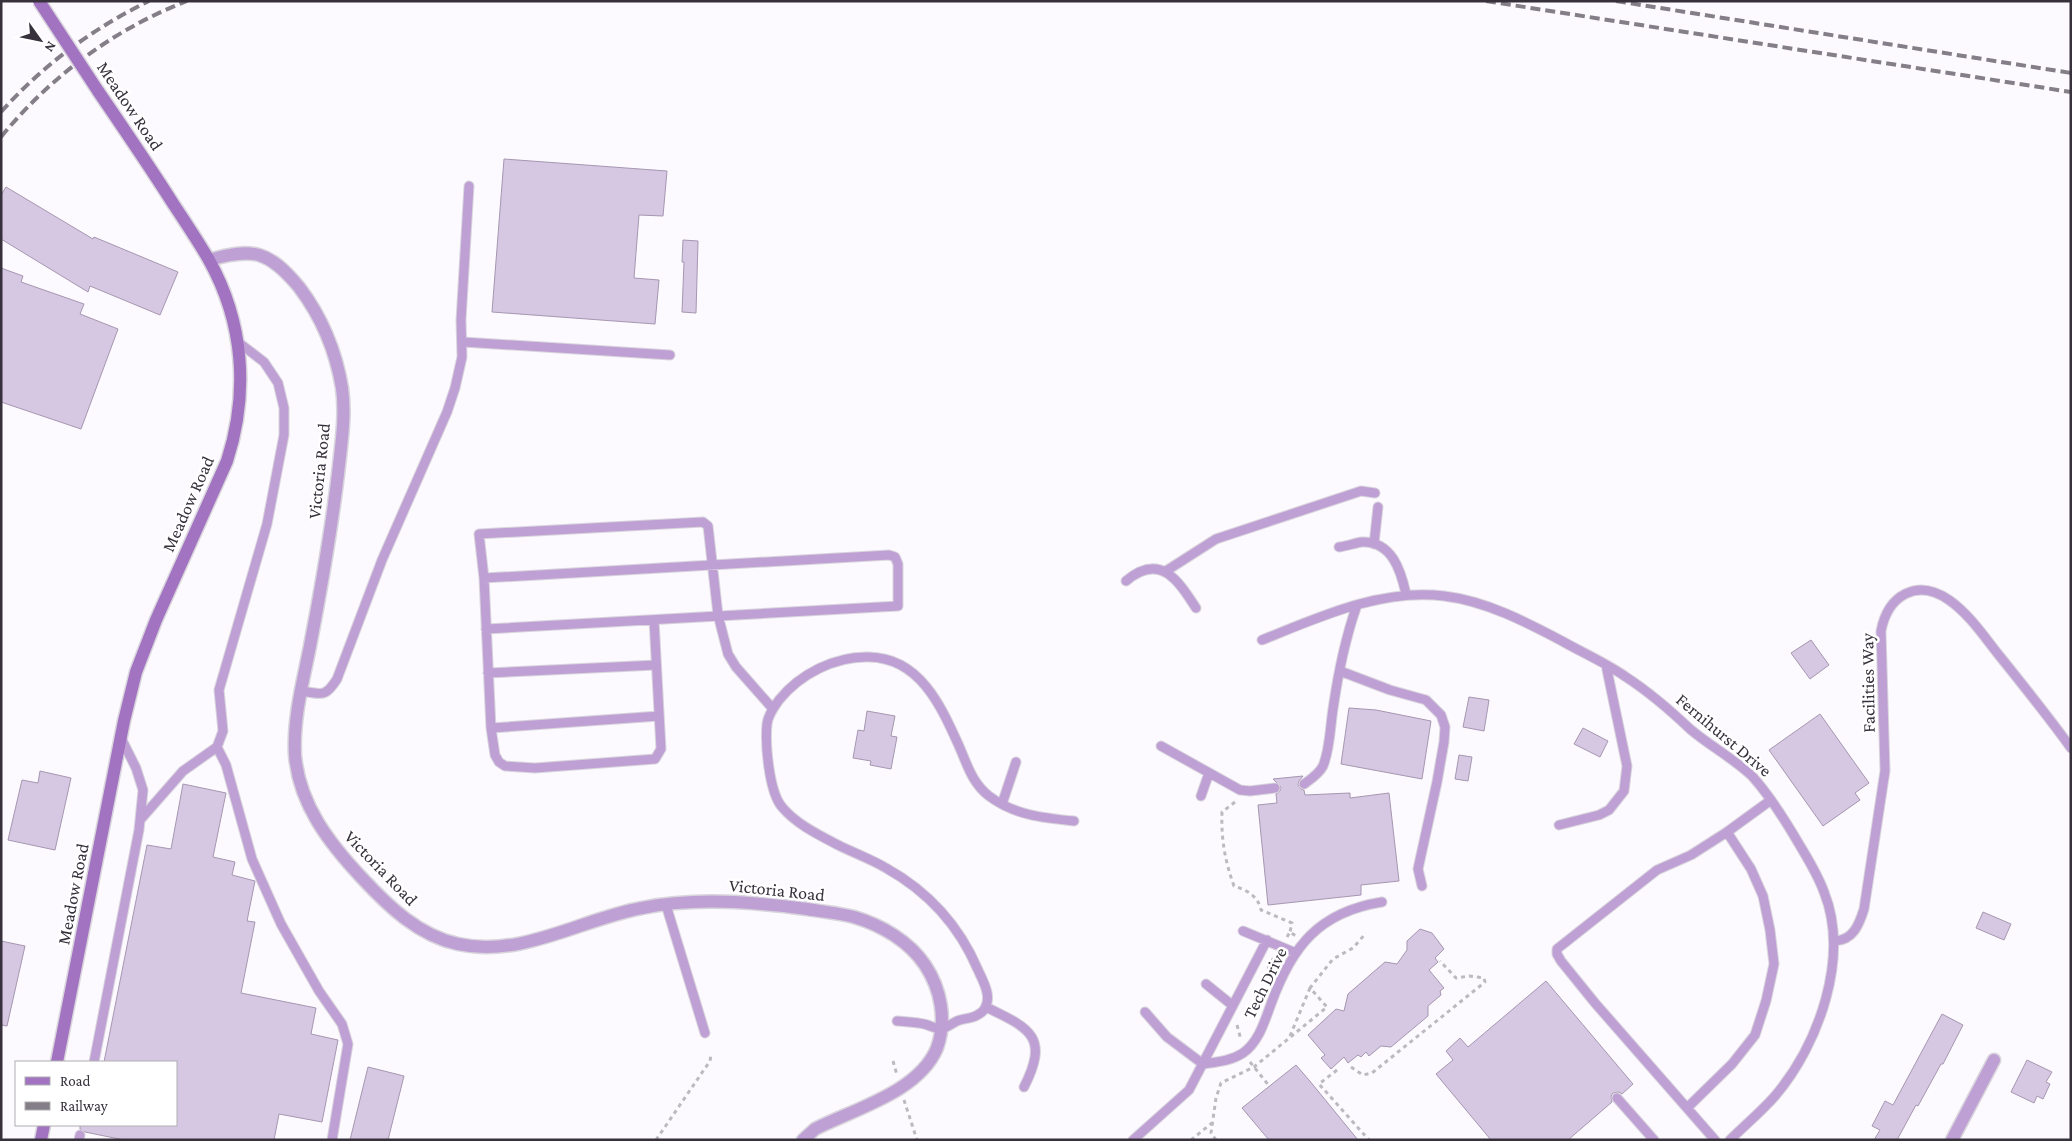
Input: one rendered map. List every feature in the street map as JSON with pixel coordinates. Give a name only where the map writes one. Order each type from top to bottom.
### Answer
[{"type":"main road","name":"Meadow Road","points":[[38,1],[157,177],[210,260],[229,307],[238,342],[241,393],[234,437],[218,485],[156,620],[136,672],[121,738],[57,1061]]},
{"type":"main road","points":[[41,1140],[44,1126]]},
{"type":"street","name":"Victoria Road","points":[[210,260],[230,254],[248,252],[265,258],[285,272],[305,295],[325,330],[341,385],[343,431],[332,518],[295,721],[296,759],[302,788],[316,821],[335,848],[385,901],[409,921],[425,931],[458,944],[492,947],[533,941],[641,908],[666,904],[731,902],[780,905],[853,917],[895,936],[917,954],[931,974],[939,994],[942,1012],[937,1047],[930,1060],[916,1076],[890,1094],[815,1129],[803,1140]]},
{"type":"street","points":[[1952,1140],[1994,1060]]},
{"type":"lane","points":[[301,691],[323,695],[329,692],[337,679],[382,560],[447,412],[462,357],[461,320],[469,186]]},
{"type":"lane","points":[[140,820],[183,771],[218,747],[223,731],[219,690],[267,524],[284,435],[284,408],[278,383],[264,362],[238,342]]},
{"type":"lane","points":[[462,342],[670,355]]},
{"type":"lane","points":[[1166,571],[1216,538],[1361,491],[1375,494]]},
{"type":"lane","points":[[1374,544],[1378,507]]},
{"type":"lane","points":[[654,620],[661,749],[654,759],[570,767],[535,768],[505,766],[496,755],[491,728],[484,578],[480,534],[703,522],[708,526],[718,615],[728,654],[736,667],[773,709]]},
{"type":"lane","points":[[1339,547],[1363,542],[1382,546],[1393,558],[1399,569],[1406,594]]},
{"type":"lane","points":[[484,578],[889,555],[895,557],[898,564],[898,606],[486,629]]},
{"type":"lane","points":[[1126,581],[1144,569],[1166,571],[1182,586],[1196,608]]},
{"type":"lane","name":"Facilities Way","points":[[1835,941],[1846,940],[1851,936],[1864,909],[1885,771],[1882,631],[1886,615],[1901,596],[1914,591],[1928,591],[1944,596],[1961,610],[1986,638],[2071,748]]},
{"type":"lane","name":"Fernihurst Drive","points":[[1262,640],[1357,605],[1406,594],[1446,596],[1490,608],[1525,622],[1606,664],[1657,700],[1700,738],[1737,762],[1772,800],[1810,864],[1825,893],[1835,941],[1827,998],[1806,1050],[1792,1074],[1775,1096],[1730,1140]]},
{"type":"lane","points":[[1304,784],[1322,768],[1326,756],[1340,671],[1349,629],[1357,605]]},
{"type":"lane","points":[[986,1007],[986,991],[971,953],[951,922],[933,902],[886,868],[814,832],[782,808],[776,798],[770,780],[767,723],[773,709],[786,692],[803,676],[823,667],[869,657],[888,660],[907,668],[922,679],[935,699],[960,748],[969,772],[988,795],[1017,812],[1039,817],[1074,821]]},
{"type":"lane","points":[[1559,826],[1591,818],[1609,810],[1624,791],[1627,766],[1606,664]]},
{"type":"lane","points":[[488,673],[656,665]]},
{"type":"lane","points":[[1340,671],[1382,688],[1426,700],[1441,715],[1445,727],[1444,742],[1418,869],[1422,886]]},
{"type":"lane","points":[[491,728],[659,716]]},
{"type":"lane","points":[[94,1061],[140,820],[143,790],[136,768],[121,738]]},
{"type":"lane","points":[[1161,746],[1240,790],[1250,792],[1275,788]]},
{"type":"lane","points":[[218,747],[226,765],[252,859],[281,924],[320,991],[342,1024],[348,1044],[332,1140]]},
{"type":"lane","points":[[1002,804],[1016,762]]},
{"type":"lane","points":[[1201,796],[1209,773]]},
{"type":"lane","points":[[1715,1140],[1561,961],[1557,954],[1557,949],[1657,870],[1691,855],[1772,800]]},
{"type":"lane","points":[[1687,1108],[1732,1064],[1755,1035],[1766,1001],[1774,964],[1763,896],[1751,869],[1727,832]]},
{"type":"lane","name":"Tech Drive","points":[[1203,1064],[1232,1058],[1244,1052],[1253,1043],[1266,1018],[1280,981],[1296,953],[1314,932],[1336,915],[1363,905],[1382,902]]},
{"type":"lane","points":[[666,904],[705,1033]]},
{"type":"lane","points":[[1244,931],[1296,953]]},
{"type":"lane","name":"Tech Drive","points":[[1133,1140],[1189,1090],[1267,940]]},
{"type":"lane","points":[[1206,984],[1232,1005]]},
{"type":"lane","points":[[897,1021],[922,1024],[941,1029],[960,1020],[975,1016],[986,1007]]},
{"type":"lane","points":[[986,1007],[1019,1024],[1030,1034],[1037,1052],[1036,1060],[1024,1087]]},
{"type":"lane","points":[[1145,1012],[1167,1038],[1203,1064]]},
{"type":"lane","points":[[1617,1098],[1654,1140]]},
{"type":"path","points":[[1239,800],[1222,812],[1221,832],[1224,856],[1234,886],[1251,893],[1259,903],[1261,910],[1292,923],[1290,932]]},
{"type":"path","points":[[1290,1038],[1310,988],[1333,959],[1352,948],[1366,933]]},
{"type":"path","points":[[1351,1067],[1362,1075],[1372,1073],[1484,982],[1484,978],[1469,976],[1456,978],[1440,961]]},
{"type":"path","points":[[1216,1140],[1211,1133],[1216,1098],[1221,1083],[1254,1067],[1327,1008],[1310,988]]},
{"type":"path","points":[[656,1140],[710,1061],[711,1055]]},
{"type":"path","points":[[1337,1070],[1320,1084],[1369,1140]]},
{"type":"path","points":[[904,1101],[917,1140]]},
{"type":"path","points":[[1191,1140],[1212,1123]]},
{"type":"building","points":[[504,159],[667,171],[663,216],[639,215],[634,278],[659,280],[655,324],[492,312]]},
{"type":"building","points":[[6,187],[93,239],[94,237],[178,272],[160,315],[90,286],[88,292],[1,239],[1,195]]},
{"type":"building","points":[[683,240],[698,241],[696,313],[682,312]]},
{"type":"building","points":[[1,268],[23,276],[21,282],[84,304],[80,314],[118,329],[81,429],[1,402]]},
{"type":"building","points":[[1811,640],[1829,665],[1810,679],[1791,653]]},
{"type":"building","points":[[1469,697],[1489,700],[1484,731],[1463,727]]},
{"type":"building","points":[[1349,708],[1376,710],[1431,721],[1422,779],[1341,764]]},
{"type":"building","points":[[867,711],[895,716],[891,736],[897,737],[891,769],[870,765],[871,761],[853,758],[858,730],[864,731]]},
{"type":"building","points":[[1820,714],[1869,783],[1855,793],[1860,800],[1823,826],[1769,750]]},
{"type":"building","points":[[1583,728],[1608,741],[1600,757],[1574,744]]},
{"type":"building","points":[[1459,755],[1472,757],[1468,781],[1455,779]]},
{"type":"building","points":[[40,771],[71,778],[55,850],[8,840],[22,780],[38,783]]},
{"type":"building","points":[[1303,776],[1298,785],[1304,790],[1305,795],[1350,793],[1350,798],[1389,793],[1399,881],[1361,885],[1361,895],[1268,905],[1258,805],[1277,803],[1276,794],[1280,791],[1281,787],[1273,779]]},
{"type":"building","points":[[183,784],[226,793],[213,857],[235,862],[232,875],[255,881],[247,921],[255,922],[241,993],[316,1008],[311,1034],[338,1040],[322,1122],[279,1114],[274,1140],[124,1140],[85,1132],[80,1129],[80,1126],[178,1126],[178,1061],[104,1061],[147,845],[171,849]]},
{"type":"building","points":[[1983,912],[2011,924],[2004,940],[1976,928]]},
{"type":"building","points":[[1420,929],[1432,933],[1444,949],[1435,958],[1438,962],[1429,970],[1444,988],[1440,991],[1441,995],[1428,1006],[1428,1016],[1391,1047],[1381,1046],[1369,1056],[1366,1052],[1361,1057],[1358,1055],[1348,1063],[1344,1057],[1331,1069],[1321,1058],[1325,1055],[1308,1035],[1336,1009],[1344,1011],[1348,994],[1385,962],[1397,964],[1407,950],[1407,941]]},
{"type":"building","points":[[1,941],[25,946],[7,1026],[1,1025]]},
{"type":"building","points":[[1546,981],[1633,1084],[1622,1094],[1619,1092],[1613,1093],[1611,1096],[1612,1102],[1568,1140],[1491,1140],[1436,1074],[1453,1060],[1446,1051],[1460,1038],[1468,1047]]},
{"type":"building","points":[[1942,1014],[1963,1025],[1943,1064],[1941,1064],[1918,1106],[1916,1105],[1897,1140],[1874,1140],[1880,1130],[1872,1126],[1885,1101],[1893,1105]]},
{"type":"building","points":[[2027,1060],[2052,1072],[2046,1082],[2050,1084],[2043,1099],[2037,1096],[2034,1103],[2011,1092]]},
{"type":"building","points":[[1296,1065],[1358,1140],[1269,1140],[1242,1108]]},
{"type":"building","points":[[368,1067],[404,1076],[388,1140],[350,1140]]},
{"type":"railway","points":[[1,112],[34,79],[69,49],[149,1]]},
{"type":"railway","points":[[1,137],[40,94],[85,57],[134,26],[160,12],[187,1]]},
{"type":"railway","points":[[1486,1],[2071,92]]},
{"type":"railway","points":[[1616,1],[2071,73]]}]
